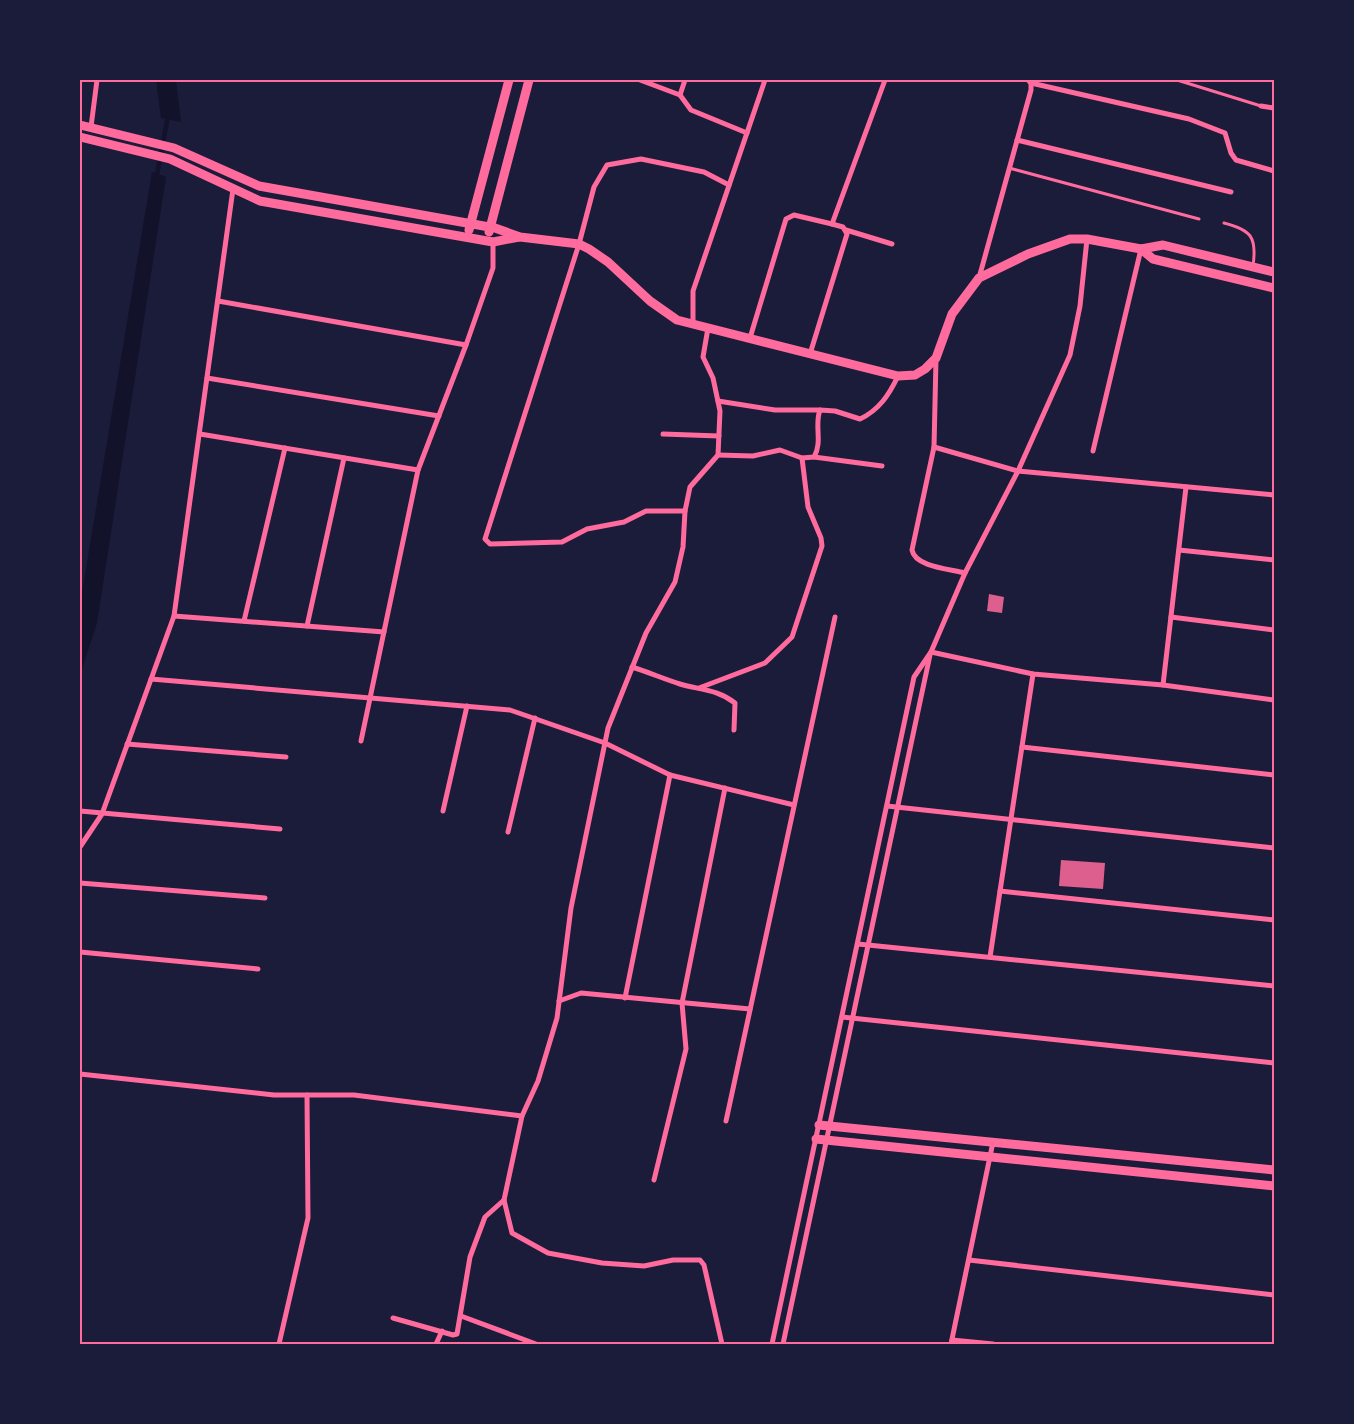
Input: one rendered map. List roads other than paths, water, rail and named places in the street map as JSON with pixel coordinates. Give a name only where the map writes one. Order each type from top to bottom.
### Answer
[{"type":"street","points":[[91,127],[97,80]]},
{"type":"street","points":[[468,237],[509,80]]},
{"type":"street","points":[[360,741],[418,470],[493,268],[490,228],[529,80]]},
{"type":"street","points":[[640,80],[680,95],[691,110],[747,133]]},
{"type":"street","points":[[680,95],[685,80]]},
{"type":"street","points":[[693,324],[694,291],[765,80]]},
{"type":"street","points":[[832,224],[885,80]]},
{"type":"street","points":[[965,573],[919,561],[912,550],[934,447],[936,358],[952,314],[979,278],[1008,167],[1017,140],[1031,81],[1189,119],[1225,133],[1231,153],[1236,160],[1274,170]]},
{"type":"street","points":[[1261,106],[1274,108]]},
{"type":"street","points":[[80,125],[174,148],[259,186],[471,224],[520,237],[578,244],[608,262],[650,301],[677,320],[898,376],[915,375],[925,369],[936,358]]},
{"type":"street","points":[[80,136],[170,159],[254,199],[490,241],[520,237]]},
{"type":"street","points":[[1017,140],[1230,192]]},
{"type":"street","points":[[685,510],[646,511],[624,522],[587,529],[562,542],[490,544],[485,539],[578,244],[594,187],[608,165],[641,158],[704,172],[729,185]]},
{"type":"street","points":[[254,199],[259,186]]},
{"type":"street","points":[[80,847],[102,814],[174,616],[233,189]]},
{"type":"street","points":[[750,338],[786,219],[794,215],[832,224],[892,244]]},
{"type":"street","points":[[810,354],[847,234],[846,230]]},
{"type":"street","points":[[979,278],[1070,239],[1088,239],[1141,249],[1164,245],[1274,272]]},
{"type":"street","points":[[783,1344],[931,652],[965,573],[1018,471],[1070,354],[1080,306],[1088,239]]},
{"type":"street","points":[[1141,249],[1153,258],[1274,288]]},
{"type":"street","points":[[1093,450],[1141,249]]},
{"type":"street","points":[[218,301],[466,345]]},
{"type":"street","points":[[708,328],[703,357],[713,378],[718,401],[718,455],[690,488],[685,510],[683,547],[675,582],[646,633],[608,728],[571,908],[557,1018],[538,1081],[522,1116],[504,1200],[512,1233],[548,1253],[602,1263],[644,1266],[673,1260],[700,1260],[704,1266],[722,1344]]},
{"type":"street","points":[[718,401],[779,411],[835,411],[860,419],[874,412],[891,391],[898,376]]},
{"type":"street","points":[[207,378],[439,416]]},
{"type":"street","points":[[814,457],[819,450],[817,417],[820,410]]},
{"type":"street","points":[[200,434],[418,470]]},
{"type":"street","points":[[663,434],[719,436]]},
{"type":"street","points":[[934,447],[1018,471],[1274,495]]},
{"type":"street","points":[[244,621],[285,448]]},
{"type":"street","points":[[718,455],[754,456],[780,450],[802,458],[814,457],[882,466]]},
{"type":"street","points":[[307,626],[344,458]]},
{"type":"street","points":[[699,688],[765,663],[792,637],[822,546],[821,538],[809,510],[802,458]]},
{"type":"street","points":[[1162,685],[1186,487]]},
{"type":"street","points":[[1179,550],[1274,560]]},
{"type":"street","points":[[174,616],[384,632]]},
{"type":"street","points":[[1171,617],[1274,630]]},
{"type":"street","points":[[726,1121],[835,618]]},
{"type":"street","points":[[931,652],[1033,674],[1162,685],[1274,700]]},
{"type":"street","points":[[772,1344],[914,677],[931,652]]},
{"type":"street","points":[[632,667],[682,685],[712,690],[735,703],[734,730]]},
{"type":"street","points":[[990,957],[1033,674]]},
{"type":"street","points":[[151,679],[510,710],[605,743],[670,775],[794,805]]},
{"type":"street","points":[[443,812],[467,706]]},
{"type":"street","points":[[508,832],[535,718]]},
{"type":"street","points":[[127,744],[286,757]]},
{"type":"street","points":[[1022,747],[1274,775]]},
{"type":"street","points":[[625,998],[670,775]]},
{"type":"street","points":[[654,1180],[686,1049],[682,1004],[725,788]]},
{"type":"street","points":[[887,806],[1010,821],[1274,848]]},
{"type":"street","points":[[80,811],[280,830]]},
{"type":"street","points":[[80,882],[265,898]]},
{"type":"street","points":[[1000,891],[1274,920]]},
{"type":"street","points":[[858,944],[1274,986]]},
{"type":"street","points":[[80,952],[258,969]]},
{"type":"street","points":[[559,1001],[580,993],[750,1009]]},
{"type":"street","points":[[842,1017],[1274,1062]]},
{"type":"street","points":[[80,1074],[192,1088],[274,1095],[354,1095],[522,1116]]},
{"type":"street","points":[[279,1344],[308,1218],[307,1095]]},
{"type":"street","points":[[819,1125],[1274,1170]]},
{"type":"street","points":[[816,1139],[1274,1186]]},
{"type":"street","points":[[993,1142],[952,1342],[993,1344]]},
{"type":"street","points":[[393,1318],[457,1334],[470,1257],[485,1217],[504,1200]]},
{"type":"street","points":[[969,1260],[1274,1295]]},
{"type":"street","points":[[461,1316],[536,1344]]},
{"type":"street","points":[[436,1344],[442,1331]]},
{"type":"lane","points":[[1177,80],[1261,106]]},
{"type":"lane","points":[[1008,167],[1199,219]]},
{"type":"lane","points":[[1224,223],[1241,227],[1251,236],[1255,249],[1253,267]]},
{"type":"waterway","points":[[156,179],[168,116]]}]
